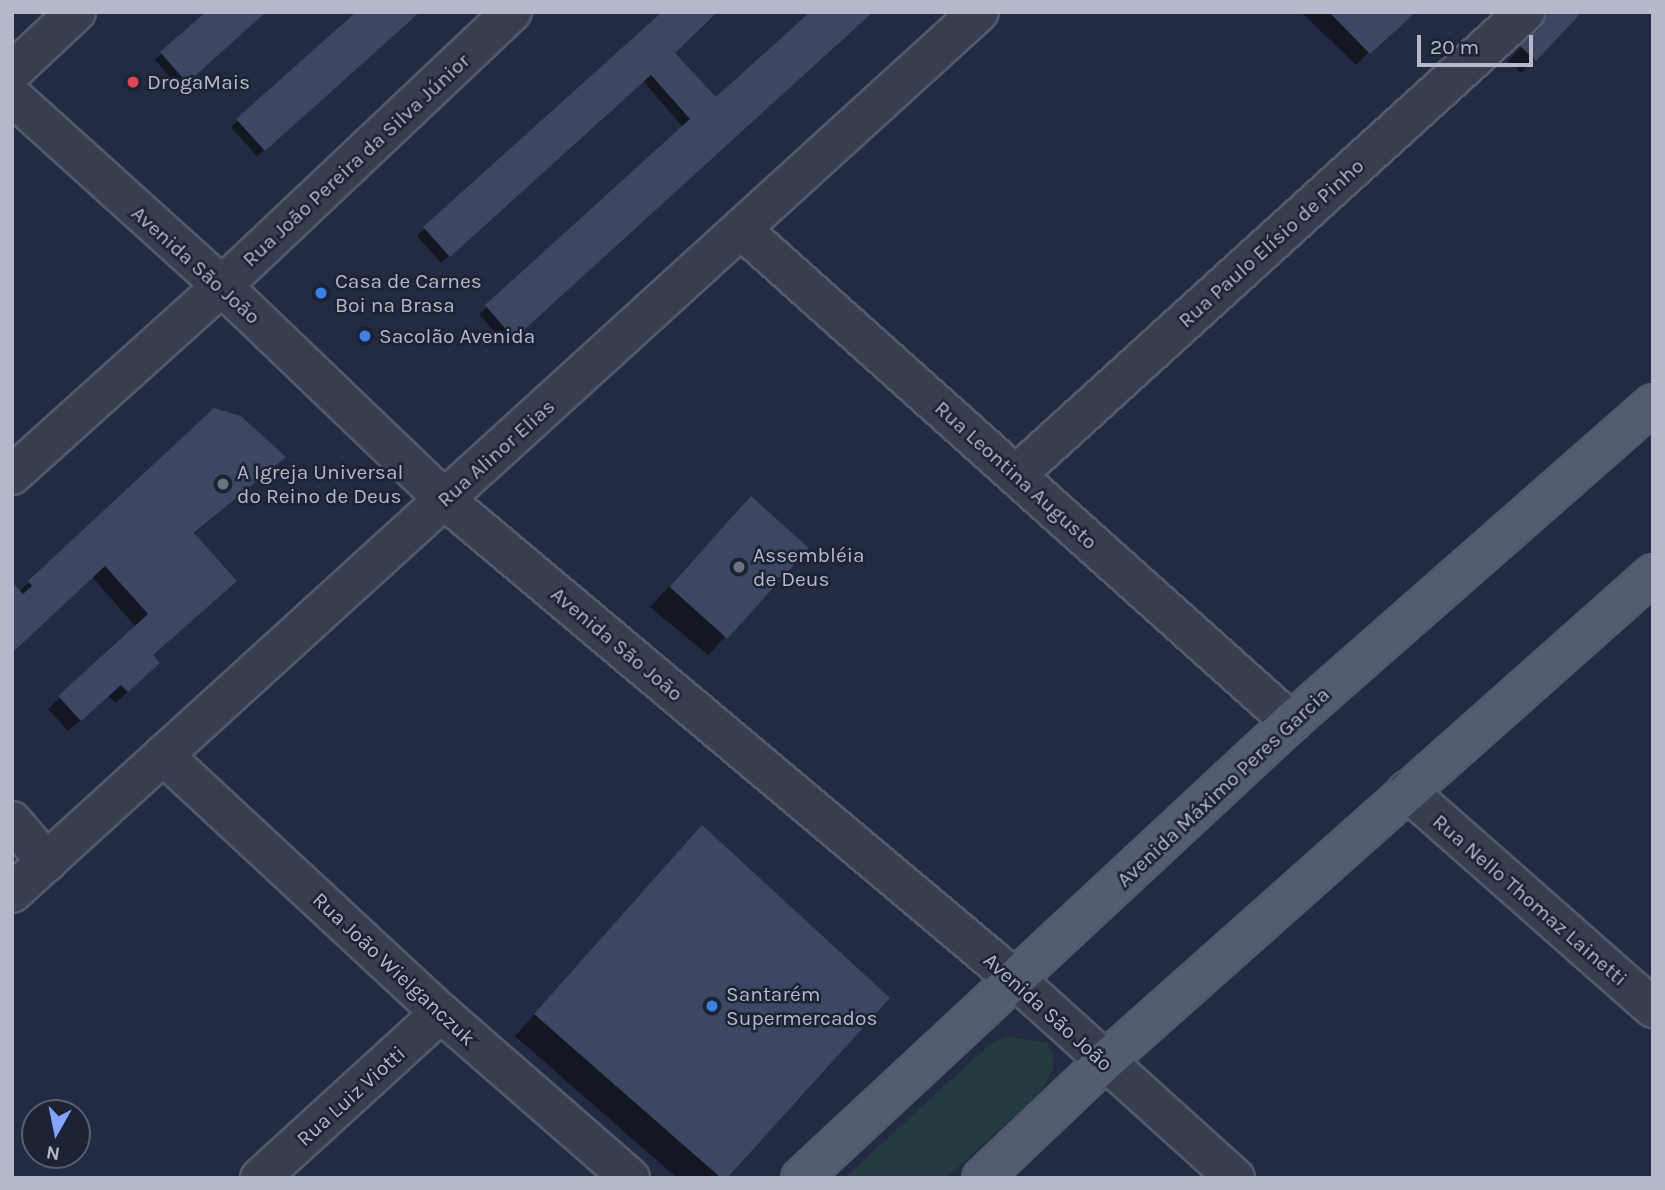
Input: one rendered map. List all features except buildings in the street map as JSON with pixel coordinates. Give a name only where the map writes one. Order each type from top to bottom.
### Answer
[{"type":"main road","name":"Avenida Máximo Peres Garcia","points":[[801,1178],[1291,722],[1653,404]]},
{"type":"main road","points":[[982,1178],[1103,1063],[1653,574]]},
{"type":"street","points":[[12,72],[76,12]]},
{"type":"street","name":"Rua João Pereira da Silva Júnior","points":[[12,475],[222,286],[512,12]]},
{"type":"street","name":"Rua Alinor Elias","points":[[12,894],[979,12]]},
{"type":"street","name":"Rua Paulo Elísio de Pinho","points":[[1016,475],[1525,12]]},
{"type":"street","name":"Avenida São João","points":[[12,96],[222,286],[444,499],[1016,980],[1103,1063],[1235,1178]]},
{"type":"street","name":"Rua Leontina Augusto","points":[[741,229],[1291,722]]},
{"type":"street","name":"Rua João Wielganczuk","points":[[163,755],[441,1013],[630,1178]]},
{"type":"street","name":"Rua Nello Thomaz Lainetti","points":[[1407,791],[1653,1008]]},
{"type":"street","points":[[12,821],[47,862]]},
{"type":"street","name":"Rua Luiz Viotti","points":[[260,1178],[441,1013]]},
{"type":"shaded area","points":[[1006,1036],[1047,1043],[1053,1054],[1053,1069],[1040,1093],[946,1178],[844,1178],[990,1044]]},
{"type":"place","name":"DrogaMais","points":[[133,82]]},
{"type":"place","name":"Casa de Carnes Boi na Brasa","points":[[321,293]]},
{"type":"place","name":"Sacolão Avenida","points":[[365,336]]},
{"type":"place","name":"A Igreja Universal do Reino de Deus","points":[[223,484]]},
{"type":"place","name":"Assembléia de Deus","points":[[739,567]]},
{"type":"place","name":"Santarém Supermercados","points":[[712,1006]]}]
